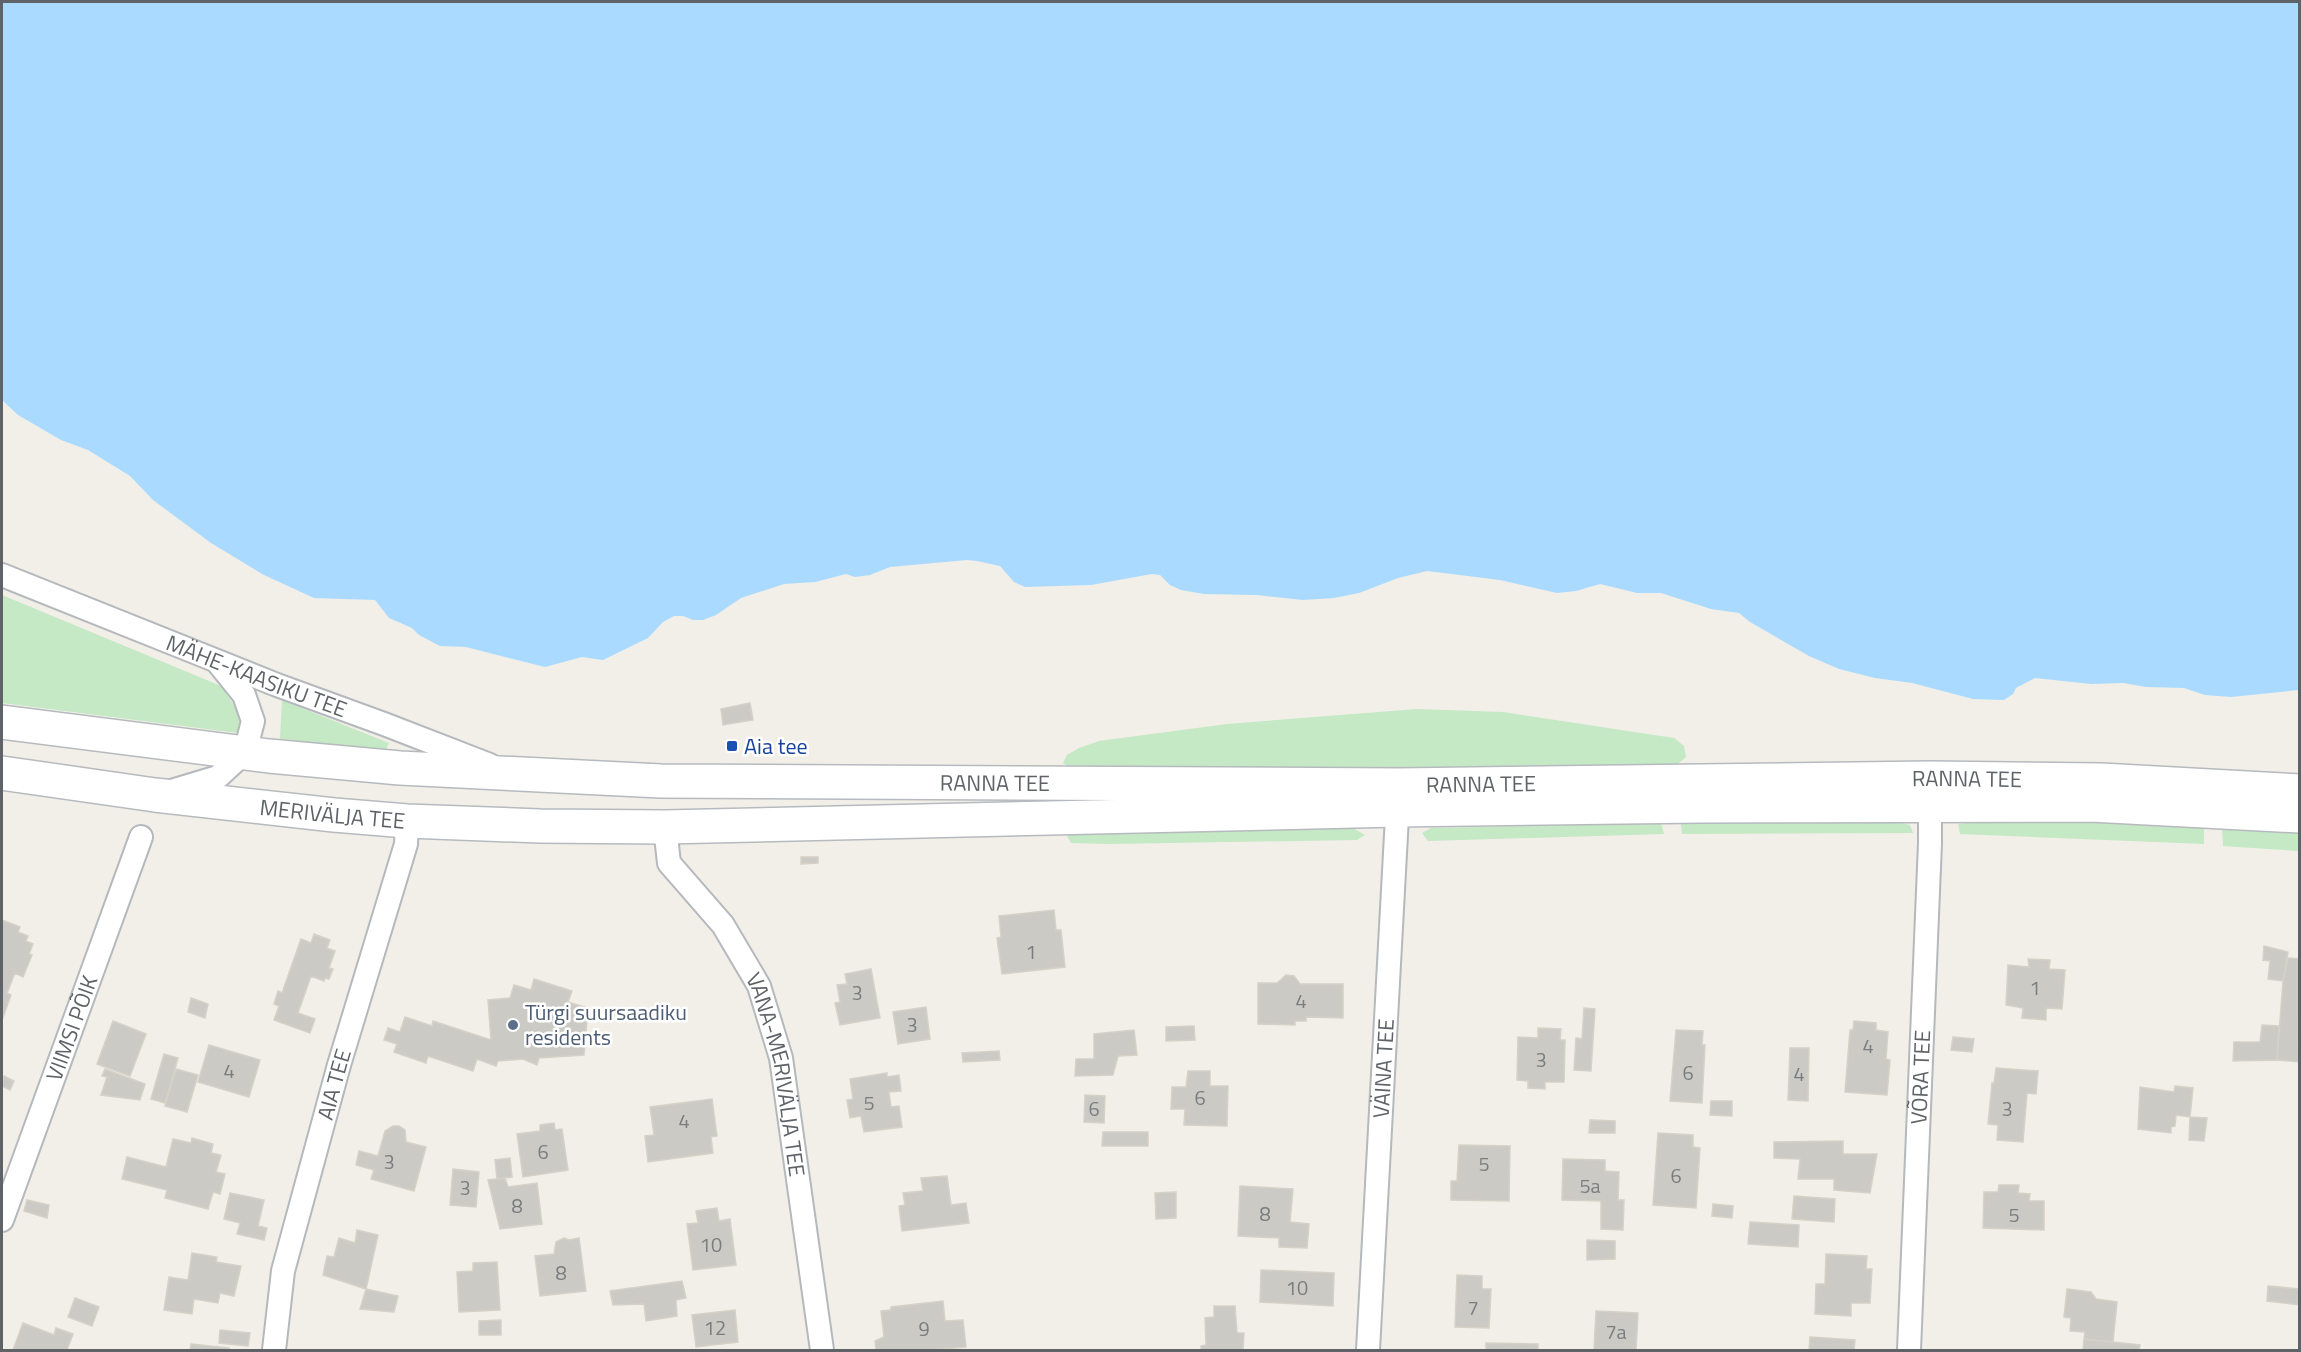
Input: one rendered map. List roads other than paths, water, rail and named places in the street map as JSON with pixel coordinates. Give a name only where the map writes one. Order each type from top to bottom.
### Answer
[{"type":"main road","points":[[2,722],[245,752],[400,768],[513,775]]},
{"type":"main road","name":"MERIVÄLJA TEE","points":[[2,773],[155,795],[407,821],[665,827]]},
{"type":"main road","name":"RANNA TEE","points":[[513,775],[661,781],[980,781],[1127,784],[1398,798]]},
{"type":"main road","name":"RANNA TEE","points":[[665,827],[1398,798],[1930,792],[2101,780],[2300,791]]},
{"type":"main road","name":"RANNA TEE","points":[[1930,792],[2091,805],[2300,816]]},
{"type":"street","name":"MÄHE-KAASIKU TEE","points":[[2,575],[218,662],[513,775]]},
{"type":"street","points":[[155,795],[218,777],[245,752],[253,721],[244,695],[218,662]]},
{"type":"street","name":"VÕRA TEE","points":[[1909,1350],[1930,792]]},
{"type":"street","name":"VÄINA TEE","points":[[1368,1350],[1398,798]]},
{"type":"street","name":"AIA TEE","points":[[274,1350],[283,1271],[339,1065],[406,844],[407,821]]},
{"type":"street","name":"VANA-MERIVÄLJA TEE","points":[[665,827],[669,863],[723,925],[759,986],[781,1058],[822,1350]]},
{"type":"street","name":"VIIMSI PÕIK","points":[[2,1220],[141,837]]},
{"type":"water","points":[[2,2],[2299,2],[2299,690],[2231,697],[2205,695],[2184,688],[2146,687],[2123,683],[2091,684],[2035,678],[2016,688],[2013,694],[2004,700],[1973,699],[1912,683],[1875,678],[1839,669],[1809,656],[1750,622],[1739,613],[1711,609],[1661,593],[1637,593],[1600,584],[1576,591],[1557,593],[1500,580],[1427,571],[1398,578],[1359,593],[1334,598],[1303,600],[1257,595],[1204,594],[1181,590],[1170,585],[1160,575],[1152,574],[1091,585],[1025,587],[1014,582],[1000,566],[967,560],[890,567],[870,575],[855,577],[846,574],[815,582],[784,584],[741,598],[716,615],[703,620],[674,616],[663,622],[648,638],[603,660],[582,657],[545,667],[466,647],[440,646],[419,635],[412,628],[389,618],[375,600],[314,598],[264,575],[211,543],[153,500],[130,476],[88,450],[61,440],[18,415],[2,400]]},
{"type":"place","name":"Aia tee","points":[[732,746]]},
{"type":"place","name":"Türgi suursaadiku residents","points":[[513,1025]]}]
